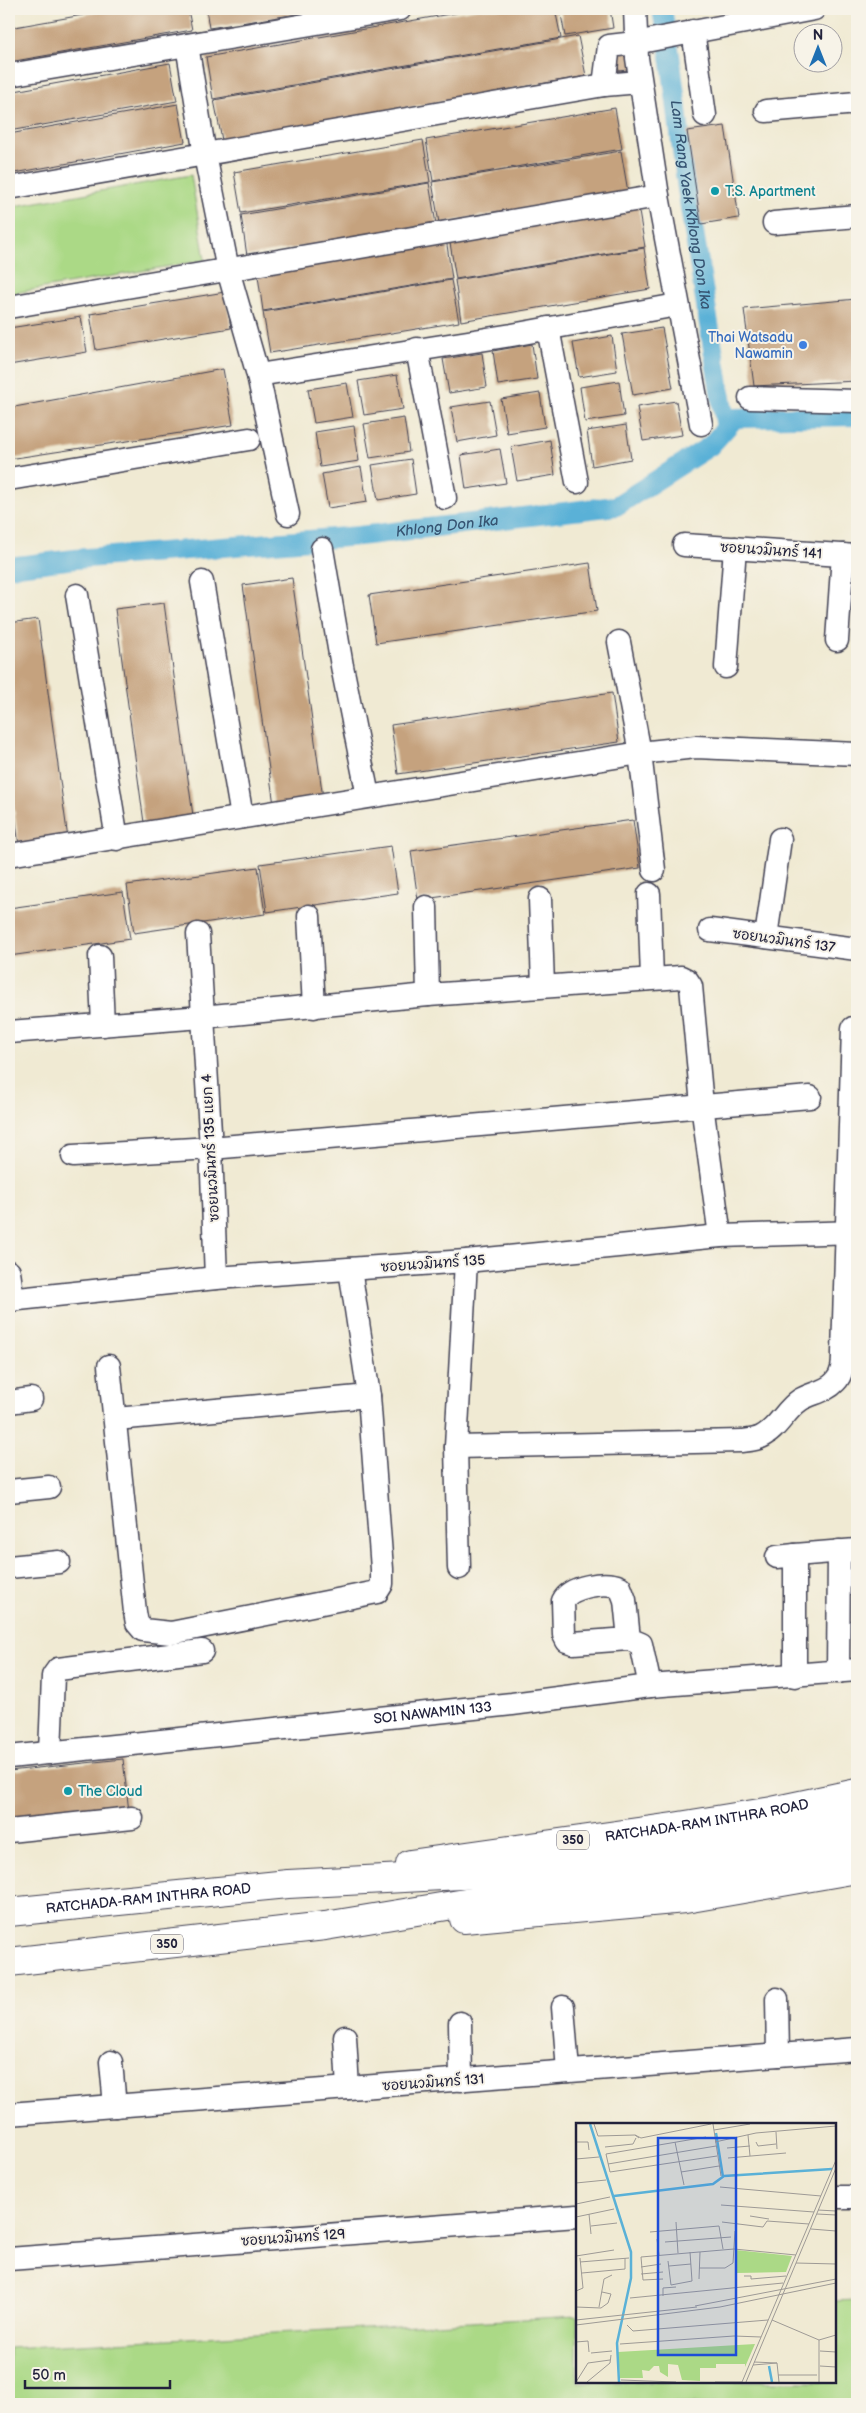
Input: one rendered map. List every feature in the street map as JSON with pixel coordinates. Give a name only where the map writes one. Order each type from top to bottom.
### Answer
[{"type":"main road","name":"RATCHADA-RAM INTHRA ROAD","points":[[288,1884],[464,1854],[673,1827],[772,1811],[857,1793]]},
{"type":"main road","name":"RATCHADA-RAM INTHRA ROAD","points":[[9,1962],[325,1926],[502,1897],[691,1872],[840,1839],[857,1819]]},
{"type":"main road","name":"RATCHADA-RAM INTHRA ROAD","points":[[9,1912],[288,1884],[481,1874],[693,1848],[840,1839]]},
{"type":"main road","name":"RATCHADA-RAM INTHRA ROAD","points":[[325,1926],[508,1917],[685,1899],[857,1869]]},
{"type":"street","points":[[9,75],[400,9]]},
{"type":"street","points":[[635,9],[640,82],[658,196],[677,305],[702,424]]},
{"type":"street","points":[[604,86],[609,46],[636,43],[814,9]]},
{"type":"street","points":[[676,34],[705,115]]},
{"type":"street","points":[[187,45],[205,155],[228,270],[258,375],[288,514]]},
{"type":"street","points":[[9,188],[604,86],[640,82]]},
{"type":"street","points":[[766,111],[857,103]]},
{"type":"street","points":[[9,307],[658,196]]},
{"type":"street","points":[[774,222],[857,216]]},
{"type":"street","points":[[258,375],[677,305]]},
{"type":"street","points":[[548,328],[577,482]]},
{"type":"street","points":[[417,349],[445,498]]},
{"type":"street","points":[[750,398],[857,401]]},
{"type":"street","points":[[9,479],[249,439]]},
{"type":"street","name":"ซอยนวมินทร์ 141","points":[[684,545],[850,555]]},
{"type":"street","points":[[726,667],[735,548]]},
{"type":"street","points":[[322,549],[342,666],[368,796]]},
{"type":"street","points":[[837,640],[850,555]]},
{"type":"street","points":[[202,582],[242,817]]},
{"type":"street","points":[[77,595],[117,838]]},
{"type":"street","points":[[618,642],[640,753],[654,870]]},
{"type":"street","points":[[9,855],[640,753],[696,747],[857,754]]},
{"type":"street","points":[[766,937],[780,838]]},
{"type":"street","points":[[649,894],[652,978]]},
{"type":"street","points":[[540,899],[543,986]]},
{"type":"street","points":[[426,907],[428,995]]},
{"type":"street","points":[[309,916],[314,1007]]},
{"type":"street","name":"ซอยนวมินทร์ 137","points":[[710,930],[857,949]]},
{"type":"street","name":"ซอยนวมินทร์ 135 แยก 4","points":[[198,934],[211,1148],[216,1278]]},
{"type":"street","points":[[100,956],[103,1025]]},
{"type":"street","points":[[9,1032],[202,1017],[428,995],[682,977],[687,980],[690,986],[702,1105],[720,1236]]},
{"type":"street","points":[[456,1447],[742,1442],[760,1438],[770,1432],[791,1407],[802,1399],[826,1389],[835,1382],[840,1374],[853,1231],[853,1028]]},
{"type":"street","points":[[74,1156],[211,1148],[810,1097]]},
{"type":"street","name":"ซอยนวมินทร์ 135","points":[[11,1300],[216,1278],[466,1261],[720,1236],[853,1231]]},
{"type":"street","points":[[459,1568],[456,1447],[466,1261]]},
{"type":"street","points":[[109,1366],[137,1623],[143,1630],[171,1633],[368,1596],[380,1588],[382,1568],[368,1396],[350,1268]]},
{"type":"street","points":[[9,1272],[11,1300]]},
{"type":"street","points":[[116,1419],[368,1396]]},
{"type":"street","points":[[9,1402],[31,1399]]},
{"type":"street","points":[[9,1491],[49,1487]]},
{"type":"street","points":[[795,1676],[786,1556],[847,1550],[848,1671]]},
{"type":"street","points":[[9,1566],[59,1562]]},
{"type":"street","points":[[629,1639],[641,1644],[644,1650],[650,1686]]},
{"type":"street","points":[[50,1753],[53,1676],[58,1669],[202,1650]]},
{"type":"street","name":"SOI NAWAMIN 133","points":[[9,1756],[502,1705],[650,1686],[848,1671]]},
{"type":"street","points":[[9,1831],[132,1818]]},
{"type":"street","points":[[777,1999],[778,2055]]},
{"type":"street","points":[[562,2007],[568,2071]]},
{"type":"street","points":[[460,2023],[460,2080]]},
{"type":"street","points":[[345,2037],[348,2088]]},
{"type":"street","name":"ซอยนวมินทร์ 131","points":[[9,2114],[857,2049]]},
{"type":"street","points":[[111,2062],[115,2106]]},
{"type":"street","points":[[836,2197],[857,2197]]},
{"type":"street","name":"ซอยนวมินทร์ 129","points":[[9,2260],[576,2216]]},
{"type":"green space","points":[[191,175],[205,260],[9,294],[9,207]]},
{"type":"green space","points":[[857,2300],[857,2404],[9,2404],[9,2348],[576,2316],[576,2383],[836,2383],[836,2301]]},
{"type":"building","points":[[117,9],[188,9],[192,30],[9,62],[9,28]]},
{"type":"building","points":[[206,9],[323,9],[323,10],[209,28]]},
{"type":"building","points":[[478,9],[555,9],[561,38],[213,99],[206,57]]},
{"type":"building","points":[[560,9],[610,9],[613,28],[565,36]]},
{"type":"building","points":[[578,36],[586,76],[222,140],[214,100]]},
{"type":"building","points":[[632,51],[635,69],[619,71],[616,53]]},
{"type":"building","points":[[170,63],[177,101],[9,131],[9,92]]},
{"type":"building","points":[[178,104],[185,142],[9,174],[9,134]]},
{"type":"building","points":[[615,108],[622,149],[433,181],[426,140]]},
{"type":"building","name":"T.S. Apartment","points":[[725,126],[739,218],[701,224],[687,131]]},
{"type":"building","points":[[423,140],[430,182],[241,213],[234,172]]},
{"type":"building","points":[[621,151],[628,192],[439,223],[432,182]]},
{"type":"building","points":[[429,183],[436,224],[247,256],[241,215]]},
{"type":"building","points":[[638,206],[645,247],[456,279],[449,237]]},
{"type":"building","points":[[446,238],[452,279],[263,311],[257,269]]},
{"type":"building","points":[[644,248],[650,289],[461,321],[455,280]]},
{"type":"building","points":[[451,280],[459,322],[270,353],[263,312]]},
{"type":"building","points":[[225,292],[231,328],[96,350],[90,314]]},
{"type":"building","name":"Thai Watsadu Nawamin","points":[[857,299],[857,381],[754,386],[744,309]]},
{"type":"building","points":[[81,317],[87,352],[9,365],[9,328]]},
{"type":"building","points":[[662,328],[673,388],[633,395],[622,334]]},
{"type":"building","points":[[612,336],[617,371],[579,377],[573,343]]},
{"type":"building","points":[[532,344],[537,379],[498,385],[493,351]]},
{"type":"building","points":[[482,353],[487,387],[449,393],[443,359]]},
{"type":"building","points":[[223,369],[233,425],[9,459],[9,408]]},
{"type":"building","points":[[397,375],[403,409],[364,415],[358,381]]},
{"type":"building","points":[[619,381],[624,416],[585,422],[580,387]]},
{"type":"building","points":[[347,383],[353,417],[314,423],[308,389]]},
{"type":"building","points":[[540,393],[545,427],[507,433],[501,399]]},
{"type":"building","points":[[490,401],[496,435],[457,442],[451,407]]},
{"type":"building","points":[[676,401],[682,435],[643,441],[637,407]]},
{"type":"building","points":[[404,418],[409,452],[370,458],[364,424]]},
{"type":"building","points":[[626,425],[631,459],[592,466],[587,431]]},
{"type":"building","points":[[354,426],[359,461],[320,467],[315,432]]},
{"type":"building","points":[[550,440],[555,475],[517,481],[511,447]]},
{"type":"building","points":[[500,449],[506,483],[466,489],[461,455]]},
{"type":"building","points":[[411,459],[416,494],[378,500],[372,465]]},
{"type":"building","points":[[361,467],[367,502],[328,508],[322,474]]},
{"type":"building","points":[[590,563],[597,611],[376,643],[369,595]]},
{"type":"building","points":[[292,578],[323,798],[274,805],[243,585]]},
{"type":"building","points":[[164,603],[194,823],[145,830],[115,609]]},
{"type":"building","points":[[38,619],[68,839],[19,846],[9,769],[9,623]]},
{"type":"building","points":[[612,693],[619,742],[398,774],[391,725]]},
{"type":"building","points":[[633,820],[640,868],[418,900],[411,851]]},
{"type":"building","points":[[391,846],[398,893],[267,912],[260,864]]},
{"type":"building","points":[[258,867],[265,914],[134,933],[127,885]]},
{"type":"building","points":[[123,892],[130,939],[9,956],[9,908]]},
{"type":"building","name":"The Cloud","points":[[123,1759],[129,1812],[9,1824],[9,1771]]},
{"type":"waterway","name":"Lam Rang Yaek Khlong Don Ika","points":[[662,9],[670,55],[687,189],[726,428]]},
{"type":"waterway","name":"Khlong Don Ika","points":[[9,567],[75,559],[359,536],[616,506],[710,446],[735,418],[857,416]]},
{"type":"place","name":"T.S. Apartment","points":[[715,191]]},
{"type":"place","name":"Thai Watsadu Nawamin","points":[[803,345]]},
{"type":"place","name":"The Cloud","points":[[68,1791]]}]
